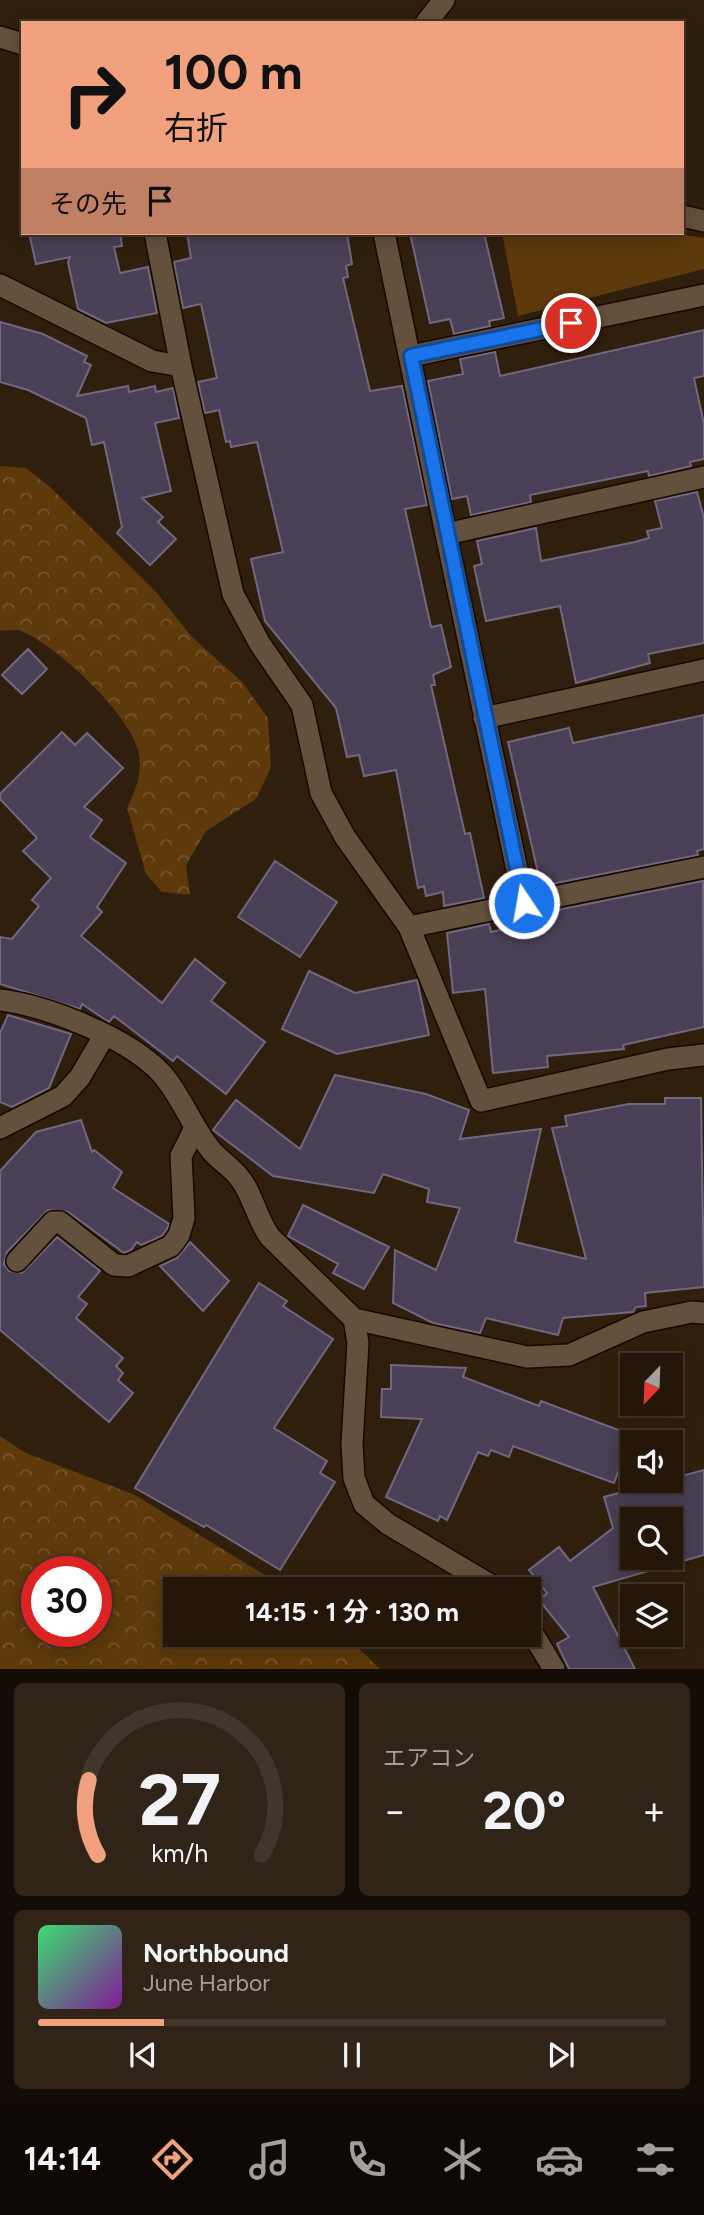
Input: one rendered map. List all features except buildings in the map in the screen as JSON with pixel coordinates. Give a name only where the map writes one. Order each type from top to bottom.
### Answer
[{"type":"street","points":[[428,21],[444,0]]},
{"type":"street","points":[[0,37],[21,43]]},
{"type":"street","points":[[684,216],[704,221]]},
{"type":"street","points":[[155,235],[181,366],[233,594],[260,644],[302,705],[321,793],[345,836],[409,928],[481,1101],[668,1059],[704,1055]]},
{"type":"street","points":[[384,235],[524,903]]},
{"type":"street","points":[[0,285],[152,361],[181,366]]},
{"type":"street","points":[[411,356],[704,295]]},
{"type":"street","points":[[446,534],[704,477]]},
{"type":"street","points":[[484,718],[704,670]]},
{"type":"street","points":[[409,928],[704,867]]},
{"type":"street","points":[[0,1000],[30,1004],[104,1036],[144,1057],[178,1095],[212,1153],[239,1176],[259,1222],[270,1237],[354,1319],[527,1357],[569,1355],[643,1322],[692,1312],[704,1313]]},
{"type":"street","points":[[0,1128],[64,1096],[80,1077],[104,1036]]},
{"type":"street","points":[[17,1261],[53,1222],[60,1222],[114,1265],[128,1266],[171,1246],[179,1235],[184,1218],[181,1156],[195,1128]]},
{"type":"street","points":[[354,1319],[358,1343],[352,1444],[354,1478],[365,1504],[388,1524],[477,1577]]},
{"type":"street","points":[[541,1647],[554,1669]]},
{"type":"green space","points":[[502,235],[684,235],[704,238],[704,269],[518,316]]},
{"type":"green space","points":[[0,466],[26,468],[50,487],[156,592],[192,637],[242,682],[268,718],[271,767],[256,799],[206,831],[186,865],[190,895],[162,892],[146,874],[127,808],[138,778],[139,755],[130,732],[119,716],[88,681],[52,650],[21,631],[0,631]]},
{"type":"green space","points":[[0,1436],[24,1452],[135,1495],[268,1577],[163,1577],[163,1647],[357,1647],[380,1669],[0,1669]]},
{"type":"route","points":[[524,903],[411,356],[571,323]]}]
